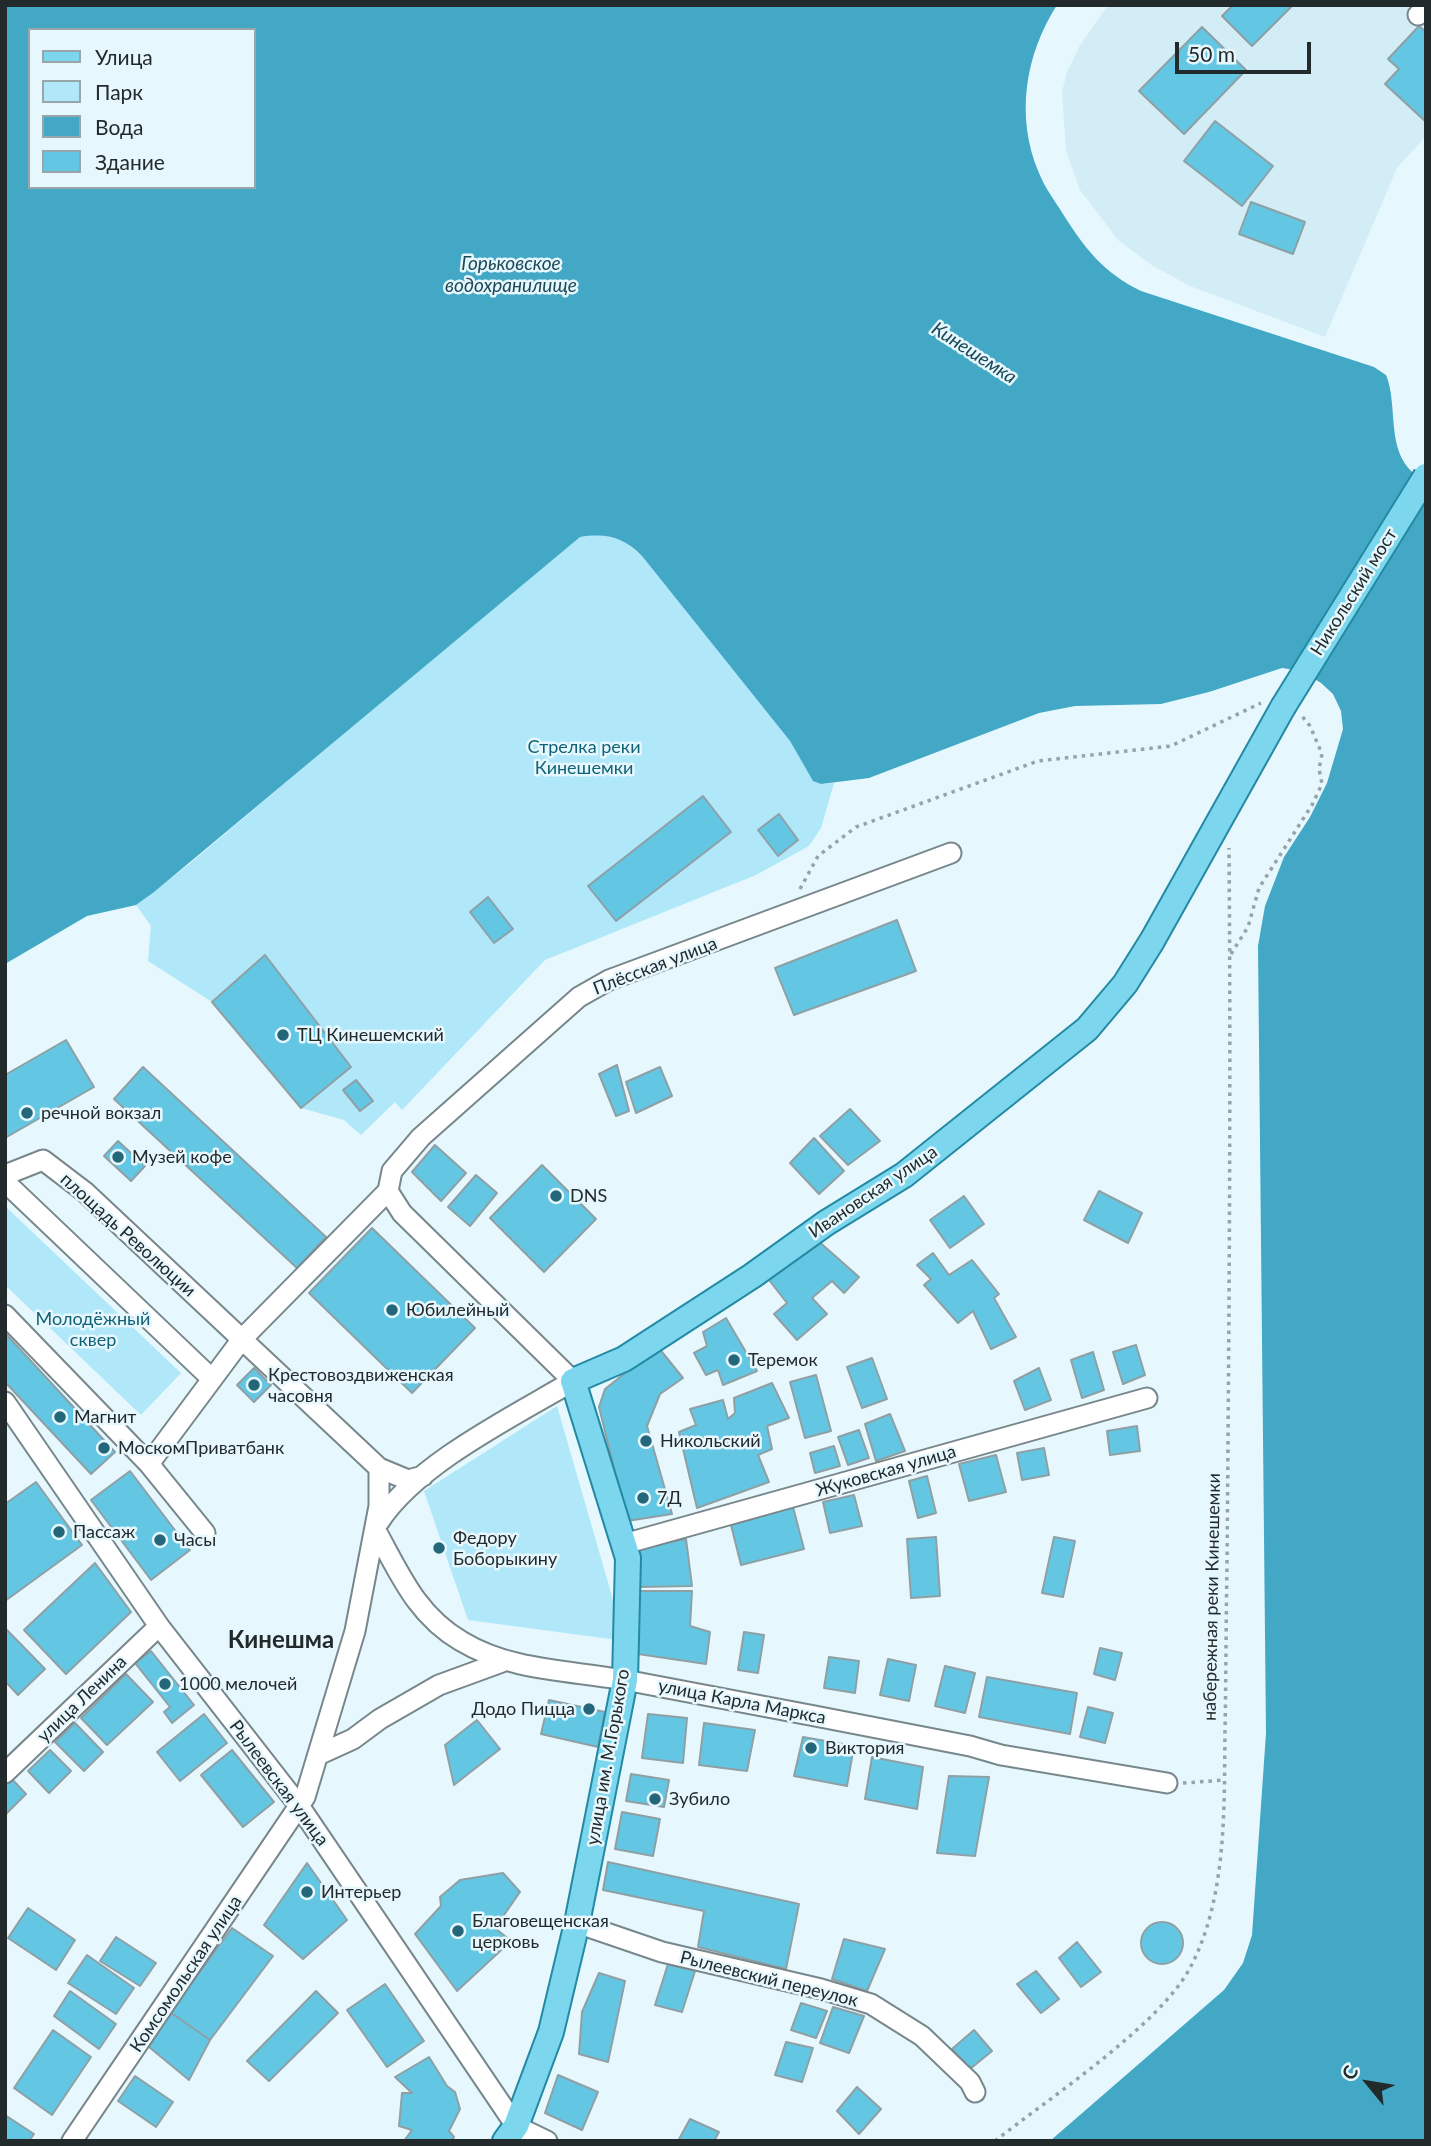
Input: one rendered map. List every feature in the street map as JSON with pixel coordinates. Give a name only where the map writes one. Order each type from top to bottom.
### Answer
[{"type":"main road","name":"Никольский мост","points":[[1284,706],[1426,476]]},
{"type":"main road","name":"Ивановская улица","points":[[573,1381],[624,1359],[826,1223],[904,1175],[1087,1029],[1125,984],[1284,706]]},
{"type":"main road","name":"улица им. М.Горького","points":[[510,2133],[551,2032],[577,1923],[625,1680],[628,1558],[573,1381]]},
{"type":"street","name":"Плёсская улица","points":[[388,1191],[392,1171],[421,1137],[579,997],[609,980],[951,853]]},
{"type":"street","name":"площадь Революции","points":[[5,1175],[43,1160],[85,1192],[379,1468]]},
{"type":"street","points":[[5,1182],[212,1379]]},
{"type":"street","name":"улица им. М.Горького","points":[[388,1191],[402,1213],[573,1381]]},
{"type":"street","points":[[149,1464],[242,1339],[388,1191]]},
{"type":"street","points":[[5,1315],[149,1464],[205,1533]]},
{"type":"street","name":"Ивановская улица","points":[[375,1529],[394,1502],[423,1476],[485,1433],[573,1381]]},
{"type":"street","name":"Жуковская улица","points":[[624,1544],[1147,1398]]},
{"type":"street","name":"Рылеевская улица","points":[[8,1413],[159,1626],[300,1807],[510,2133]]},
{"type":"street","points":[[300,1807],[355,1631],[380,1498],[379,1468],[408,1480],[423,1476]]},
{"type":"street","name":"улица Карла Маркса","points":[[375,1529],[400,1579],[421,1608],[458,1640],[502,1662],[625,1680],[970,1746],[1001,1755],[1167,1783]]},
{"type":"street","name":"улица Ленина","points":[[5,1773],[159,1626]]},
{"type":"street","points":[[318,1755],[353,1739],[399,1707],[439,1685],[502,1662]]},
{"type":"street","name":"Комсомольская улица","points":[[72,2141],[300,1807]]},
{"type":"street","name":"Рылеевский переулок","points":[[577,1923],[662,1952],[821,1989],[871,2004],[922,2036],[970,2082],[975,2092]]},
{"type":"street","points":[[510,2133],[548,2141]]},
{"type":"path","points":[[801,910],[798,901],[805,875],[818,856],[835,840],[856,827],[1038,761],[1171,746],[1284,706]]},
{"type":"path","name":"набережная реки Кинешемки","points":[[1230,960],[1248,927],[1259,888],[1312,805],[1322,784],[1319,769],[1322,754],[1316,738],[1284,706]]},
{"type":"path","name":"набережная реки Кинешемки","points":[[995,2141],[1137,2028],[1181,1983],[1200,1945],[1209,1917],[1223,1825],[1225,1780],[1230,960],[1228,842]]},
{"type":"path","points":[[1167,1783],[1225,1780]]},
{"type":"shaded area","points":[[1108,5],[1426,5],[1426,136],[1397,168],[1325,337],[1190,286],[1153,266],[1119,241],[1080,190],[1066,151],[1062,92],[1067,72],[1079,47]]},
{"type":"green space","name":"Стрелка реки Кинешемки","points":[[599,534],[620,538],[642,556],[790,741],[809,774],[821,784],[834,783],[821,828],[809,846],[756,875],[545,960],[402,1110],[395,1102],[361,1135],[344,1120],[301,1108],[212,1002],[148,961],[151,926],[136,905],[188,865],[564,548],[580,537]]},
{"type":"green space","name":"Молодёжный сквер","points":[[5,1206],[181,1373],[141,1415],[5,1285]]},
{"type":"green space","points":[[557,1406],[625,1641],[468,1620],[424,1491]]},
{"type":"water","points":[[5,5],[1057,5],[1037,44],[1031,65],[1027,87],[1027,130],[1041,179],[1079,238],[1106,268],[1141,291],[1374,367],[1386,375],[1398,447],[1412,472],[1426,481],[1426,2141],[1050,2141],[1224,1990],[1243,1963],[1252,1935],[1266,1733],[1258,946],[1265,906],[1284,857],[1310,817],[1327,783],[1343,729],[1341,711],[1333,694],[1321,683],[1302,671],[1282,668],[1209,692],[1161,704],[1075,706],[1039,713],[869,778],[821,784],[813,781],[790,741],[642,556],[628,544],[614,538],[580,537],[154,892],[136,905],[87,916],[5,964]]},
{"type":"building","points":[[1233,5],[1293,5],[1252,46],[1222,16]]},
{"type":"building","points":[[1419,26],[1426,32],[1426,122],[1385,84],[1399,69],[1388,59]]},
{"type":"building","points":[[1202,27],[1246,70],[1184,134],[1139,91]]},
{"type":"building","points":[[1215,121],[1273,166],[1242,206],[1184,161]]},
{"type":"building","points":[[1251,202],[1305,222],[1293,254],[1239,234]]},
{"type":"building","points":[[703,796],[731,832],[616,921],[588,886]]},
{"type":"building","points":[[779,814],[798,840],[778,856],[758,830]]},
{"type":"building","points":[[488,897],[513,929],[494,943],[470,912]]},
{"type":"building","points":[[897,920],[916,971],[794,1015],[775,968]]},
{"type":"building","name":"ТЦ Кинешемский","points":[[265,955],[351,1067],[301,1108],[212,1002]]},
{"type":"building","name":"речной вокзал","points":[[66,1040],[94,1087],[5,1138],[5,1075]]},
{"type":"building","points":[[617,1065],[629,1111],[616,1116],[599,1074]]},
{"type":"building","points":[[143,1067],[326,1237],[297,1268],[114,1099]]},
{"type":"building","points":[[660,1067],[672,1096],[636,1113],[626,1082]]},
{"type":"building","points":[[356,1080],[373,1101],[360,1111],[343,1090]]},
{"type":"building","points":[[850,1109],[880,1141],[848,1165],[820,1136]]},
{"type":"building","points":[[814,1138],[844,1171],[819,1194],[790,1163]]},
{"type":"building","points":[[118,1141],[145,1166],[131,1181],[104,1156]]},
{"type":"building","points":[[435,1145],[466,1173],[441,1201],[412,1172]]},
{"type":"building","points":[[542,1165],[596,1219],[544,1272],[490,1218]]},
{"type":"building","points":[[476,1175],[497,1193],[470,1226],[448,1207]]},
{"type":"building","points":[[1099,1191],[1142,1213],[1128,1243],[1084,1220]]},
{"type":"building","points":[[964,1196],[984,1224],[950,1248],[930,1220]]},
{"type":"building","name":"Юбилейный","points":[[372,1228],[475,1328],[412,1393],[309,1293]]},
{"type":"building","points":[[816,1239],[859,1277],[844,1293],[832,1281],[812,1298],[827,1314],[797,1340],[774,1314],[787,1303],[769,1280]]},
{"type":"building","points":[[933,1253],[949,1275],[972,1260],[999,1294],[994,1298],[1016,1337],[991,1349],[973,1311],[958,1323],[924,1285],[931,1279],[917,1265]]},
{"type":"building","points":[[726,1318],[757,1371],[723,1385],[718,1370],[706,1375],[694,1353],[707,1346],[703,1332]]},
{"type":"building","name":"Магнит","points":[[6,1334],[115,1452],[91,1474],[5,1382]]},
{"type":"building","points":[[1136,1345],[1145,1375],[1123,1384],[1113,1352]]},
{"type":"building","points":[[658,1347],[683,1378],[660,1394],[647,1426],[672,1514],[627,1521],[599,1407],[605,1389]]},
{"type":"building","points":[[1093,1352],[1104,1390],[1082,1398],[1071,1360]]},
{"type":"building","points":[[872,1358],[887,1399],[862,1408],[847,1367]]},
{"type":"building","name":"Крестовоздвиженская часовня","points":[[254,1368],[271,1385],[254,1402],[237,1385]]},
{"type":"building","points":[[1039,1368],[1051,1400],[1025,1410],[1014,1381]]},
{"type":"building","points":[[816,1375],[831,1431],[805,1438],[790,1382]]},
{"type":"building","points":[[772,1383],[789,1418],[767,1426],[772,1449],[758,1455],[769,1482],[697,1508],[679,1432],[696,1425],[690,1409],[723,1400],[728,1419],[735,1413],[734,1398]]},
{"type":"building","points":[[890,1414],[905,1451],[876,1461],[865,1424]]},
{"type":"building","points":[[1137,1426],[1140,1451],[1110,1455],[1107,1431]]},
{"type":"building","points":[[859,1430],[869,1458],[848,1465],[838,1437]]},
{"type":"building","points":[[834,1446],[840,1466],[815,1473],[810,1453]]},
{"type":"building","points":[[1044,1448],[1049,1475],[1022,1480],[1017,1453]]},
{"type":"building","points":[[996,1455],[1006,1492],[969,1501],[959,1464]]},
{"type":"building","points":[[130,1471],[190,1550],[151,1580],[91,1500]]},
{"type":"building","points":[[927,1476],[936,1513],[918,1518],[909,1481]]},
{"type":"building","points":[[36,1482],[82,1545],[5,1601],[5,1504]]},
{"type":"building","points":[[854,1495],[862,1526],[830,1533],[823,1502]]},
{"type":"building","points":[[793,1507],[804,1549],[741,1565],[731,1525]]},
{"type":"building","points":[[936,1537],[940,1596],[911,1598],[907,1539]]},
{"type":"building","points":[[1054,1537],[1075,1541],[1063,1597],[1042,1593]]},
{"type":"building","points":[[686,1539],[692,1586],[640,1587],[634,1549]]},
{"type":"building","points":[[95,1563],[131,1612],[66,1674],[24,1630]]},
{"type":"building","points":[[638,1591],[692,1591],[690,1626],[710,1632],[706,1664],[638,1654]]},
{"type":"building","points":[[5,1628],[45,1669],[18,1695],[5,1681]]},
{"type":"building","points":[[744,1632],[764,1635],[758,1673],[738,1670]]},
{"type":"building","points":[[1100,1648],[1122,1653],[1115,1680],[1094,1674]]},
{"type":"building","name":"1000 мелочей","points":[[151,1651],[194,1705],[172,1723],[164,1712],[170,1707],[135,1663]]},
{"type":"building","points":[[829,1657],[859,1661],[855,1693],[824,1688]]},
{"type":"building","points":[[888,1659],[916,1665],[909,1701],[880,1695]]},
{"type":"building","points":[[945,1666],[975,1673],[965,1713],[935,1706]]},
{"type":"building","points":[[126,1674],[153,1702],[107,1745],[81,1718]]},
{"type":"building","points":[[987,1677],[1077,1693],[1070,1734],[979,1717]]},
{"type":"building","points":[[549,1700],[605,1712],[598,1747],[541,1734]]},
{"type":"building","points":[[1088,1707],[1113,1713],[1105,1743],[1080,1737]]},
{"type":"building","points":[[204,1714],[227,1743],[180,1781],[157,1752]]},
{"type":"building","points":[[648,1714],[687,1718],[683,1763],[642,1758]]},
{"type":"building","points":[[477,1720],[500,1749],[454,1785],[445,1745]]},
{"type":"building","points":[[75,1723],[103,1752],[84,1771],[55,1742]]},
{"type":"building","points":[[704,1723],[755,1730],[747,1771],[699,1765]]},
{"type":"building","points":[[803,1737],[854,1746],[847,1786],[794,1776]]},
{"type":"building","points":[[50,1750],[71,1771],[49,1793],[28,1771]]},
{"type":"building","points":[[232,1750],[274,1802],[243,1827],[201,1775]]},
{"type":"building","points":[[872,1757],[923,1767],[917,1809],[865,1799]]},
{"type":"building","points":[[631,1774],[669,1780],[664,1807],[626,1801]]},
{"type":"building","points":[[949,1776],[989,1777],[975,1856],[937,1853]]},
{"type":"building","points":[[10,1777],[26,1794],[5,1815],[5,1781]]},
{"type":"building","points":[[622,1812],[660,1819],[653,1856],[615,1849]]},
{"type":"building","points":[[608,1862],[799,1904],[786,1969],[698,1947],[704,1911],[603,1890]]},
{"type":"building","name":"Интерьер","points":[[307,1863],[347,1920],[303,1959],[264,1925]]},
{"type":"building","name":"Благовещенская церковь","points":[[503,1873],[520,1892],[495,1928],[511,1941],[457,1991],[415,1934],[441,1906],[440,1897],[460,1880]]},
{"type":"building","points":[[28,1908],[75,1940],[56,1970],[8,1938]]},
{"type":"building","points":[[1162,1922],[1177,1928],[1183,1943],[1177,1958],[1162,1964],[1147,1958],[1141,1943],[1147,1928]]},
{"type":"building","points":[[232,1928],[273,1956],[210,2040],[170,2012]]},
{"type":"building","points":[[116,1937],[156,1963],[140,1986],[100,1961]]},
{"type":"building","points":[[844,1939],[885,1949],[867,1991],[832,1979]]},
{"type":"building","points":[[1077,1942],[1101,1972],[1081,1987],[1059,1958]]},
{"type":"building","points":[[87,1955],[134,1988],[116,2014],[68,1983]]},
{"type":"building","points":[[668,1964],[695,1971],[682,2012],[655,2005]]},
{"type":"building","points":[[1036,1971],[1059,1999],[1041,2013],[1017,1984]]},
{"type":"building","points":[[599,1973],[625,1981],[608,2062],[579,2054],[582,2012]]},
{"type":"building","points":[[385,1984],[424,2041],[387,2067],[347,2010]]},
{"type":"building","points":[[70,1991],[116,2024],[99,2049],[54,2016]]},
{"type":"building","points":[[316,1991],[338,2013],[269,2081],[247,2061]]},
{"type":"building","points":[[801,2003],[827,2011],[816,2038],[791,2030]]},
{"type":"building","points":[[833,2007],[864,2016],[849,2053],[820,2043]]},
{"type":"building","points":[[170,2012],[210,2040],[189,2080],[149,2047]]},
{"type":"building","points":[[53,2030],[91,2057],[52,2115],[14,2088]]},
{"type":"building","points":[[974,2030],[992,2051],[970,2069],[952,2049]]},
{"type":"building","points":[[786,2042],[813,2048],[802,2082],[775,2075]]},
{"type":"building","points":[[429,2057],[447,2086],[455,2092],[460,2109],[449,2131],[454,2137],[452,2141],[404,2141],[412,2130],[399,2126],[402,2093],[412,2093],[395,2077]]},
{"type":"building","points":[[558,2075],[598,2092],[582,2130],[545,2113]]},
{"type":"building","points":[[135,2076],[173,2102],[156,2127],[118,2101]]},
{"type":"building","points":[[857,2087],[881,2109],[859,2134],[837,2111]]},
{"type":"building","points":[[5,2115],[34,2134],[29,2141],[5,2141]]},
{"type":"building","points":[[690,2119],[719,2132],[714,2141],[678,2141]]},
{"type":"place","name":"ТЦ Кинешемский","points":[[283,1035]]},
{"type":"place","name":"речной вокзал","points":[[27,1113]]},
{"type":"place","name":"Музей кофе","points":[[118,1157]]},
{"type":"place","name":"DNS","points":[[556,1196]]},
{"type":"place","name":"Юбилейный","points":[[392,1310]]},
{"type":"place","name":"Теремок","points":[[734,1360]]},
{"type":"place","name":"Крестовоздвиженская часовня","points":[[254,1385]]},
{"type":"place","name":"Магнит","points":[[60,1417]]},
{"type":"place","name":"Никольский","points":[[646,1441]]},
{"type":"place","name":"МоскомПриватбанк","points":[[104,1448]]},
{"type":"place","name":"7Д","points":[[643,1498]]},
{"type":"place","name":"Пассаж","points":[[59,1532]]},
{"type":"place","name":"Часы","points":[[160,1540]]},
{"type":"place","name":"Федору Боборыкину","points":[[439,1548]]},
{"type":"place","name":"1000 мелочей","points":[[165,1684]]},
{"type":"place","name":"Додо Пицца","points":[[589,1709]]},
{"type":"place","name":"Виктория","points":[[811,1748]]},
{"type":"place","name":"Зубило","points":[[655,1799]]},
{"type":"place","name":"Интерьер","points":[[307,1892]]},
{"type":"place","name":"Благовещенская церковь","points":[[458,1931]]},
{"type":"district","name":"Кинешма","points":[[281,1640]]},
{"type":"water label","name":"Горьковское водохранилище","points":[[511,275]]},
{"type":"water label","name":"Кинешемка","points":[[974,353]]}]
